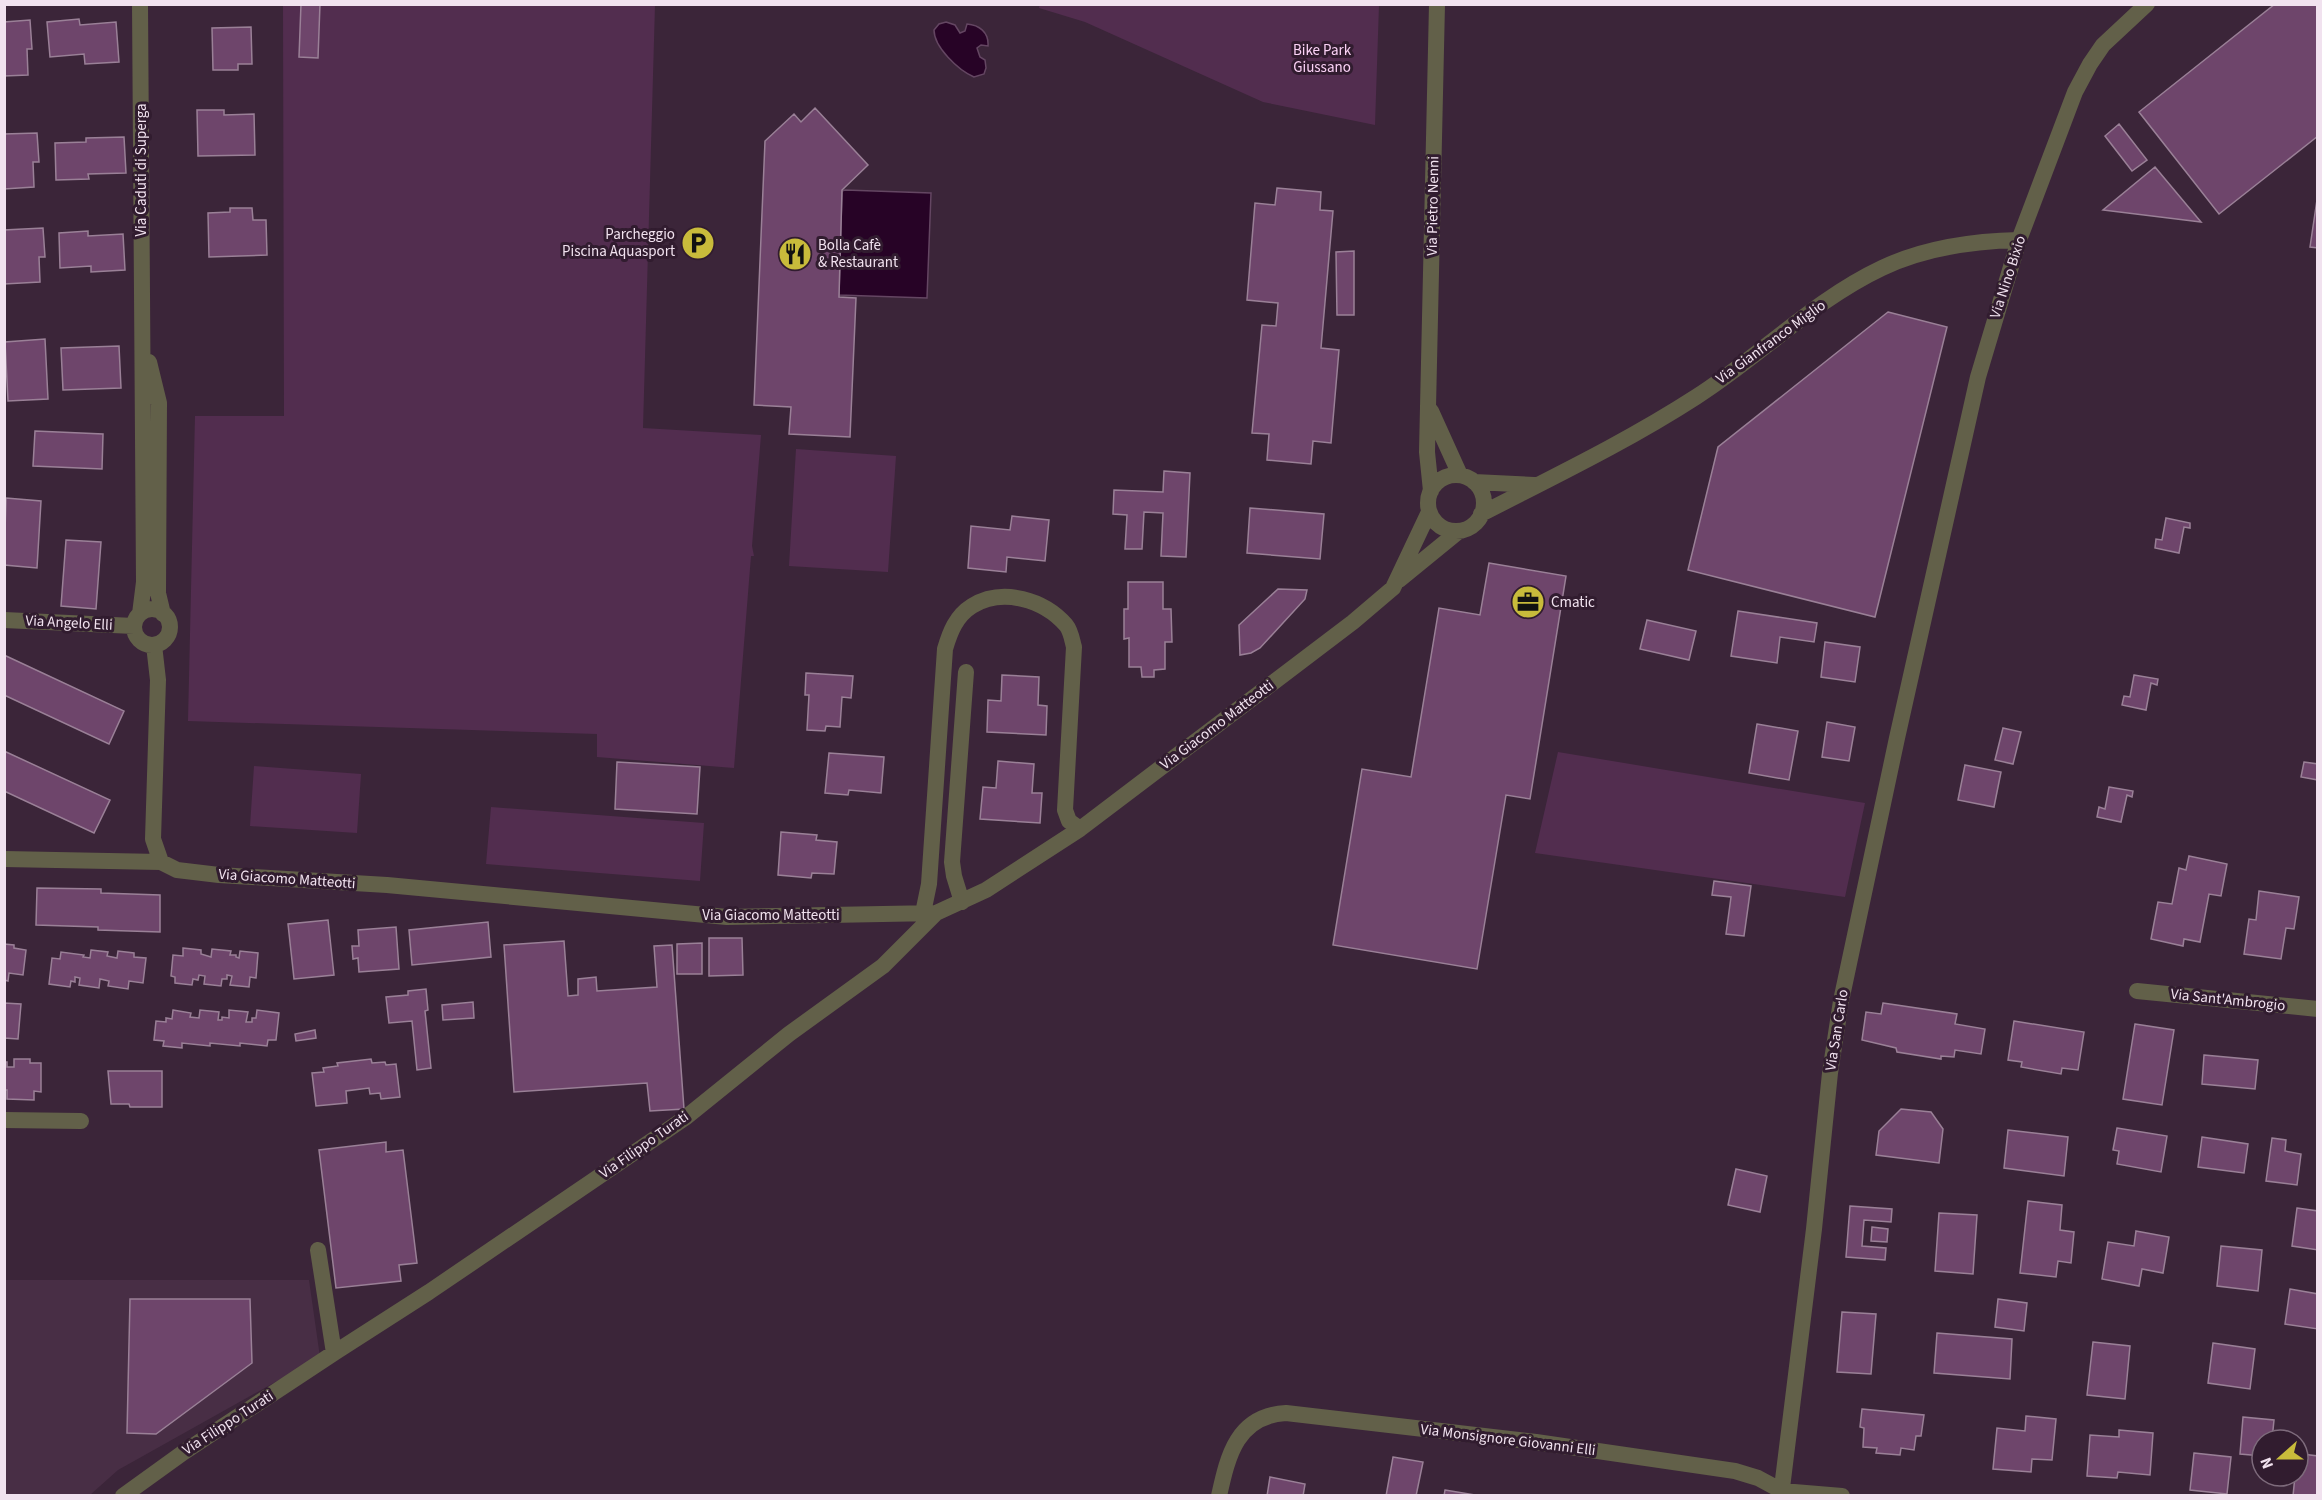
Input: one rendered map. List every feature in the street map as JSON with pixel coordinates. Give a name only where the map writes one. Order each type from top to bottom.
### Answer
[{"type":"street","name":"Via Caduti di Superga","points":[[137,620],[144,582],[141,4]]},
{"type":"street","name":"Via Pietro Nenni","points":[[1431,491],[1426,458],[1437,4]]},
{"type":"street","name":"Via Nino Bixio","points":[[1933,572],[1978,377],[2019,240],[2059,131],[2078,86],[2096,54],[2130,10],[2147,4]]},
{"type":"street","name":"Via Gianfranco Miglio","points":[[1481,514],[1697,397],[1825,303],[1874,272],[1902,259],[1960,244],[2019,240]]},
{"type":"street","name":"Via Caduti di Superga","points":[[142,335],[159,402],[158,593],[164,614]]},
{"type":"street","name":"Via Pietro Nenni","points":[[1429,407],[1467,479]]},
{"type":"street","points":[[1467,479],[1483,497],[1481,514],[1468,528],[1459,531],[1441,527],[1429,512],[1428,498],[1443,478],[1467,479],[1538,485]]},
{"type":"street","name":"Via Giacomo Matteotti","points":[[4,859],[161,862],[177,870],[219,875],[387,885],[727,917],[930,913],[962,903],[986,890],[1080,830],[1344,629],[1393,588],[1429,512]]},
{"type":"street","name":"Via Giacomo Matteotti","points":[[1397,582],[1459,531]]},
{"type":"street","name":"Via San Carlo","points":[[1781,1493],[1837,1028],[1856,925],[1933,572]]},
{"type":"street","points":[[930,913],[929,884],[945,649],[951,629],[972,606],[1006,597],[1025,599],[1047,610],[1066,626],[1070,633],[1074,647],[1065,810],[1069,821],[1080,830]]},
{"type":"street","points":[[149,610],[164,614],[170,624],[165,640],[154,645],[140,640],[137,620],[149,610]]},
{"type":"street","name":"Via Angelo Elli","points":[[4,620],[137,620]]},
{"type":"street","points":[[154,645],[158,680],[153,839],[161,862]]},
{"type":"street","points":[[962,903],[952,862],[966,672]]},
{"type":"street","name":"Via Filippo Turati","points":[[123,1496],[184,1452],[429,1292],[685,1118],[789,1034],[883,966],[930,913]]},
{"type":"street","name":"Via Sant'Ambrogio","points":[[2138,991],[2318,1009]]},
{"type":"street","points":[[4,1120],[81,1121]]},
{"type":"street","points":[[318,1250],[334,1353]]},
{"type":"street","name":"Via Monsignore Giovanni Elli","points":[[1220,1496],[1229,1455],[1243,1433],[1262,1419],[1286,1413],[1536,1442],[1735,1471],[1758,1479],[1781,1493],[1842,1496]]},
{"type":"shaded area","points":[[946,22],[955,25],[960,33],[965,31],[967,24],[985,33],[988,46],[981,45],[977,48],[980,57],[985,60],[984,74],[974,77],[968,74],[954,64],[942,50],[934,30],[939,24]]},
{"type":"shaded area","points":[[842,191],[931,193],[927,298],[839,295]]},
{"type":"shaded area","points":[[5,1280],[309,1280],[320,1357],[118,1470],[90,1495],[5,1496]]},
{"type":"green space","name":"Bike Park Giussano","points":[[1040,4],[1379,5],[1375,125],[1263,102],[1085,22],[1039,8]]},
{"type":"green space","points":[[283,5],[655,5],[643,428],[761,435],[752,546],[754,556],[751,556],[734,768],[597,757],[597,734],[188,721],[195,416],[284,416]]},
{"type":"green space","points":[[796,449],[896,456],[888,572],[789,566]]},
{"type":"green space","points":[[1558,752],[1865,803],[1845,897],[1535,853]]},
{"type":"green space","points":[[254,766],[361,774],[357,833],[250,826]]},
{"type":"green space","points":[[491,807],[704,823],[700,881],[486,864]]},
{"type":"building","points":[[301,4],[320,4],[318,58],[299,57]]},
{"type":"building","points":[[2275,4],[2318,4],[2318,136],[2219,214],[2139,112]]},
{"type":"building","points":[[79,19],[80,25],[116,22],[119,62],[85,64],[84,54],[50,57],[47,22]]},
{"type":"building","points":[[30,20],[32,49],[27,49],[28,75],[4,76],[4,22]]},
{"type":"building","points":[[251,27],[252,64],[238,64],[238,70],[213,70],[212,28]]},
{"type":"building","points":[[815,108],[868,165],[842,190],[839,297],[856,298],[850,437],[789,434],[791,407],[754,405],[765,141],[794,114],[801,122]]},
{"type":"building","points":[[197,110],[224,110],[224,115],[254,114],[255,155],[198,156]]},
{"type":"building","points":[[2119,124],[2147,160],[2132,171],[2105,136]]},
{"type":"building","points":[[37,133],[39,162],[33,162],[34,187],[4,189],[4,134]]},
{"type":"building","points":[[124,137],[126,173],[88,174],[89,179],[56,180],[55,143],[86,142],[86,138]]},
{"type":"building","points":[[2155,167],[2201,222],[2103,210]]},
{"type":"building","points":[[1277,188],[1321,192],[1320,210],[1333,211],[1321,348],[1339,350],[1331,443],[1313,441],[1311,464],[1267,460],[1269,434],[1252,433],[1262,325],[1276,326],[1278,303],[1247,300],[1255,203],[1275,205]]},
{"type":"building","points":[[2318,193],[2318,248],[2310,247]]},
{"type":"building","points":[[230,208],[252,208],[253,220],[266,220],[267,255],[209,257],[208,213],[230,212]]},
{"type":"building","points":[[43,228],[45,257],[39,257],[40,282],[4,284],[4,230]]},
{"type":"building","points":[[88,231],[88,236],[123,234],[125,270],[91,272],[91,266],[60,268],[59,233]]},
{"type":"building","points":[[1354,251],[1354,315],[1337,315],[1336,252]]},
{"type":"building","points":[[1888,312],[1947,327],[1875,617],[1688,570],[1718,447]]},
{"type":"building","points":[[45,339],[48,399],[8,401],[5,342]]},
{"type":"building","points":[[119,346],[121,388],[63,390],[61,348]]},
{"type":"building","points":[[35,431],[103,434],[102,469],[33,466]]},
{"type":"building","points":[[1164,471],[1190,473],[1186,557],[1161,556],[1163,513],[1144,512],[1142,549],[1125,549],[1127,515],[1113,514],[1114,490],[1163,492]]},
{"type":"building","points":[[6,498],[41,501],[37,568],[4,565]]},
{"type":"building","points":[[1250,508],[1324,514],[1320,559],[1247,553]]},
{"type":"building","points":[[1012,516],[1049,520],[1045,561],[1007,557],[1006,572],[968,568],[971,526],[1010,530]]},
{"type":"building","points":[[2166,518],[2190,523],[2190,528],[2184,527],[2179,553],[2155,548],[2156,539],[2162,540]]},
{"type":"building","points":[[66,540],[101,542],[96,609],[61,606]]},
{"type":"building","points":[[1489,563],[1566,576],[1530,799],[1506,795],[1477,969],[1333,945],[1362,769],[1411,777],[1439,608],[1480,615]]},
{"type":"building","points":[[1128,582],[1163,582],[1163,609],[1171,609],[1172,642],[1165,642],[1165,669],[1154,670],[1154,677],[1142,677],[1141,667],[1129,667],[1129,638],[1124,639],[1124,609],[1128,609]]},
{"type":"building","points":[[1278,589],[1307,590],[1305,599],[1260,648],[1240,655],[1239,625]]},
{"type":"building","points":[[1738,611],[1817,623],[1814,642],[1780,637],[1777,663],[1731,656]]},
{"type":"building","points":[[1647,620],[1696,631],[1689,660],[1640,649]]},
{"type":"building","points":[[1825,642],[1860,647],[1855,682],[1821,677]]},
{"type":"building","points":[[4,655],[124,711],[109,744],[4,695]]},
{"type":"building","points":[[806,673],[853,676],[851,698],[842,697],[840,727],[826,726],[825,731],[807,730],[809,695],[805,695]]},
{"type":"building","points":[[1002,675],[1039,677],[1038,705],[1047,706],[1046,735],[987,732],[988,700],[1001,701]]},
{"type":"building","points":[[2134,675],[2158,679],[2157,685],[2151,683],[2146,710],[2122,705],[2124,696],[2130,697]]},
{"type":"building","points":[[1827,722],[1855,727],[1849,761],[1822,757]]},
{"type":"building","points":[[1757,724],[1798,731],[1789,780],[1749,773]]},
{"type":"building","points":[[2003,728],[2021,732],[2013,764],[1995,760]]},
{"type":"building","points":[[4,751],[110,800],[94,833],[4,791]]},
{"type":"building","points":[[829,753],[884,757],[881,793],[849,790],[848,795],[825,793]]},
{"type":"building","points":[[998,761],[1034,764],[1032,793],[1042,793],[1040,823],[980,819],[983,787],[996,788]]},
{"type":"building","points":[[617,762],[700,767],[697,814],[615,809]]},
{"type":"building","points":[[2304,762],[2318,764],[2318,780],[2301,777]]},
{"type":"building","points":[[1965,765],[2001,772],[1994,807],[1958,800]]},
{"type":"building","points":[[2109,787],[2133,791],[2132,797],[2127,795],[2121,822],[2097,817],[2099,807],[2105,809]]},
{"type":"building","points":[[781,832],[817,835],[816,840],[837,842],[834,874],[812,873],[811,878],[778,875]]},
{"type":"building","points":[[2189,856],[2227,864],[2221,896],[2209,894],[2200,942],[2184,939],[2183,946],[2151,939],[2158,902],[2172,904],[2179,868],[2186,870]]},
{"type":"building","points":[[1714,881],[1751,886],[1744,936],[1726,934],[1731,897],[1712,895]]},
{"type":"building","points":[[37,888],[101,889],[101,893],[160,895],[160,932],[36,925]]},
{"type":"building","points":[[2259,891],[2299,897],[2294,929],[2286,928],[2281,959],[2244,954],[2249,919],[2256,920]]},
{"type":"building","points":[[328,920],[334,975],[294,979],[288,924]]},
{"type":"building","points":[[488,922],[491,957],[412,965],[409,930]]},
{"type":"building","points":[[396,927],[399,969],[359,972],[358,958],[353,959],[352,946],[359,946],[358,930]]},
{"type":"building","points":[[709,938],[742,938],[743,975],[709,976]]},
{"type":"building","points":[[564,941],[568,996],[578,995],[578,979],[596,977],[597,991],[657,987],[654,946],[672,945],[684,1109],[650,1111],[647,1083],[514,1092],[504,945]]},
{"type":"building","points":[[702,943],[702,974],[677,974],[677,944]]},
{"type":"building","points":[[4,944],[26,950],[23,975],[9,973],[8,981],[4,980]]},
{"type":"building","points":[[183,948],[201,950],[201,954],[211,957],[212,949],[231,951],[230,955],[236,955],[239,958],[240,951],[258,953],[256,978],[250,977],[249,987],[230,985],[232,976],[227,975],[227,979],[222,979],[221,986],[204,984],[205,976],[199,975],[198,980],[193,979],[192,985],[175,983],[175,977],[171,976],[173,955],[183,956]]},
{"type":"building","points":[[91,950],[108,952],[107,956],[117,958],[118,951],[134,953],[134,957],[146,958],[143,983],[129,981],[128,989],[108,986],[109,981],[100,979],[99,988],[79,985],[80,978],[75,977],[75,982],[71,981],[70,987],[49,984],[52,958],[60,959],[61,952],[90,958]]},
{"type":"building","points":[[426,989],[428,1010],[425,1011],[431,1068],[417,1070],[412,1021],[389,1023],[386,997],[408,995],[408,991]]},
{"type":"building","points":[[473,1002],[474,1018],[443,1020],[442,1005]]},
{"type":"building","points":[[4,1003],[21,1004],[18,1039],[4,1038]]},
{"type":"building","points":[[1883,1003],[1957,1014],[1955,1024],[1985,1029],[1981,1054],[1955,1050],[1954,1057],[1941,1056],[1941,1059],[1897,1052],[1896,1048],[1862,1040],[1866,1012],[1881,1014]]},
{"type":"building","points":[[173,1010],[191,1013],[190,1017],[199,1018],[200,1010],[219,1012],[218,1020],[222,1020],[222,1017],[229,1018],[229,1010],[248,1012],[246,1022],[252,1022],[252,1018],[256,1018],[257,1010],[279,1013],[276,1040],[268,1040],[267,1046],[240,1043],[240,1046],[210,1043],[210,1046],[182,1043],[182,1048],[163,1046],[164,1041],[154,1040],[156,1021],[166,1022],[166,1018],[172,1019]]},
{"type":"building","points":[[2014,1021],[2084,1032],[2078,1070],[2062,1068],[2061,1074],[2021,1067],[2022,1062],[2008,1060]]},
{"type":"building","points":[[2135,1024],[2174,1030],[2162,1105],[2123,1099]]},
{"type":"building","points":[[315,1030],[316,1038],[296,1041],[295,1034]]},
{"type":"building","points":[[2204,1055],[2258,1060],[2255,1089],[2202,1084]]},
{"type":"building","points":[[14,1059],[30,1059],[30,1063],[41,1063],[41,1092],[34,1091],[34,1100],[7,1099],[7,1090],[4,1090],[4,1062],[7,1062],[7,1067],[14,1067]]},
{"type":"building","points":[[371,1059],[372,1063],[396,1064],[400,1097],[381,1099],[380,1093],[370,1094],[369,1088],[346,1091],[347,1103],[316,1106],[312,1073],[324,1072],[323,1068],[338,1066],[337,1063]]},
{"type":"building","points":[[108,1071],[162,1071],[162,1107],[130,1107],[129,1104],[111,1104]]},
{"type":"building","points":[[1901,1109],[1931,1112],[1943,1129],[1939,1163],[1876,1155],[1879,1131]]},
{"type":"building","points":[[2117,1128],[2167,1136],[2161,1172],[2117,1164],[2119,1151],[2113,1150]]},
{"type":"building","points":[[2008,1130],[2068,1137],[2064,1176],[2004,1168]]},
{"type":"building","points":[[2202,1137],[2248,1144],[2244,1173],[2198,1167]]},
{"type":"building","points":[[2272,1138],[2286,1140],[2285,1151],[2301,1154],[2297,1185],[2266,1181]]},
{"type":"building","points":[[386,1142],[386,1152],[403,1150],[417,1263],[399,1265],[401,1281],[336,1288],[319,1150]]},
{"type":"building","points":[[1736,1169],[1767,1176],[1760,1212],[1728,1205]]},
{"type":"building","points":[[2028,1201],[2062,1205],[2060,1230],[2074,1232],[2071,1263],[2058,1261],[2056,1277],[2020,1273]]},
{"type":"building","points":[[1850,1206],[1892,1209],[1891,1222],[1864,1220],[1862,1246],[1886,1248],[1885,1260],[1846,1257]]},
{"type":"building","points":[[2297,1208],[2318,1211],[2318,1250],[2292,1246]]},
{"type":"building","points":[[1939,1213],[1977,1215],[1973,1274],[1935,1271]]},
{"type":"building","points":[[1872,1227],[1888,1229],[1887,1242],[1871,1241]]},
{"type":"building","points":[[2136,1231],[2169,1237],[2163,1273],[2142,1269],[2139,1286],[2102,1279],[2108,1242],[2134,1246]]},
{"type":"building","points":[[2221,1246],[2262,1250],[2258,1291],[2217,1286]]},
{"type":"building","points":[[2290,1289],[2318,1294],[2318,1329],[2285,1324]]},
{"type":"building","points":[[130,1299],[250,1299],[252,1363],[156,1434],[127,1433]]},
{"type":"building","points":[[1998,1299],[2027,1303],[2024,1331],[1995,1327]]},
{"type":"building","points":[[1842,1312],[1876,1314],[1871,1374],[1837,1372]]},
{"type":"building","points":[[1937,1333],[2012,1339],[2010,1379],[1934,1373]]},
{"type":"building","points":[[2093,1342],[2130,1346],[2125,1399],[2087,1395]]},
{"type":"building","points":[[2213,1343],[2255,1349],[2250,1389],[2208,1383]]},
{"type":"building","points":[[1862,1409],[1924,1415],[1921,1436],[1916,1436],[1914,1450],[1901,1448],[1900,1455],[1876,1453],[1877,1448],[1863,1447],[1864,1428],[1860,1427]]},
{"type":"building","points":[[2026,1416],[2056,1419],[2052,1460],[2032,1459],[2031,1472],[1993,1469],[1997,1428],[2025,1431]]},
{"type":"building","points":[[2243,1417],[2274,1420],[2273,1428],[2250,1428],[2250,1455],[2240,1454]]},
{"type":"building","points":[[2119,1430],[2153,1433],[2150,1475],[2118,1472],[2117,1478],[2087,1476],[2090,1435],[2119,1437]]},
{"type":"building","points":[[2194,1453],[2231,1457],[2227,1494],[2190,1490]]},
{"type":"building","points":[[2310,1455],[2318,1456],[2318,1496],[2293,1496],[2294,1488],[2310,1488]]},
{"type":"building","points":[[1393,1457],[1423,1462],[1416,1496],[1386,1496]]},
{"type":"building","points":[[1270,1477],[1305,1484],[1303,1496],[1267,1496]]},
{"type":"building","points":[[1445,1490],[1481,1496],[1444,1496]]},
{"type":"place","name":"Parcheggio Piscina Aquasport","points":[[698,243]]},
{"type":"place","name":"Bolla Cafè & Restaurant","points":[[795,254]]},
{"type":"place","name":"Cmatic","points":[[1528,602]]}]
